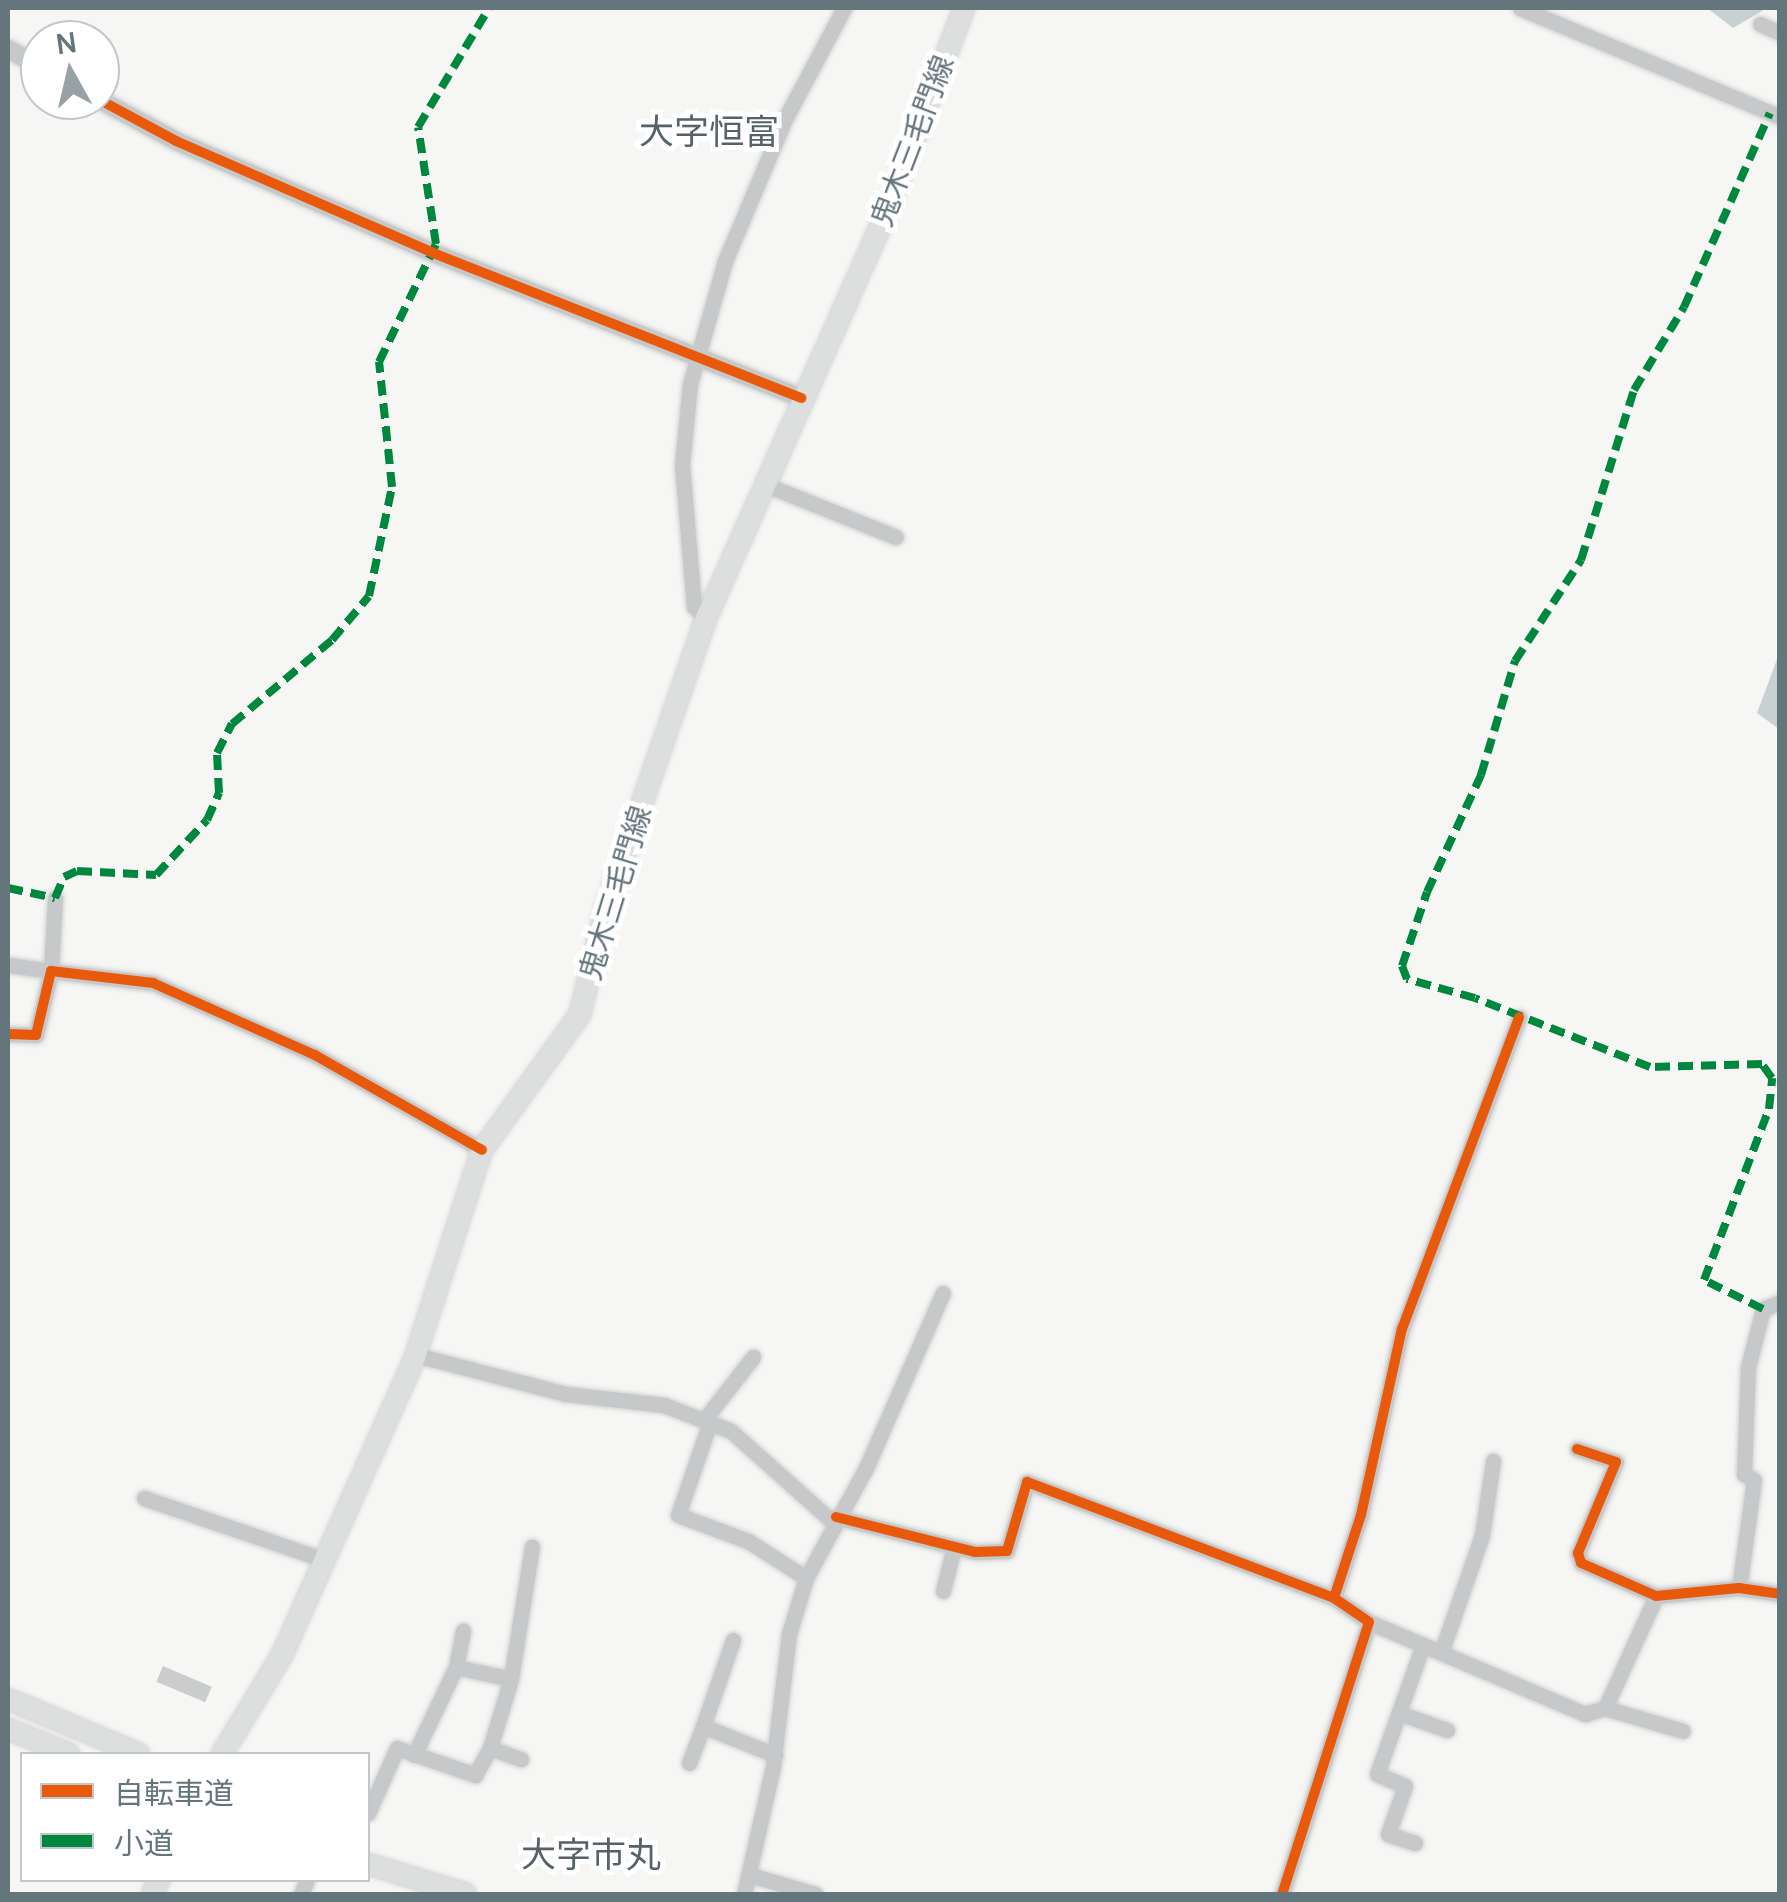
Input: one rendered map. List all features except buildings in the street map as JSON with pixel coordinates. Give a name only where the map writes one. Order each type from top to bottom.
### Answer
[{"type":"main road","name":"鬼木三毛門線","points":[[223,1752],[282,1655],[416,1355],[482,1150],[580,1014],[606,906],[706,618],[885,216],[964,8]]},
{"type":"main road","points":[[8,1698],[134,1752]]},
{"type":"main road","points":[[8,1729],[64,1752]]},
{"type":"main road","points":[[370,1865],[466,1894]]},
{"type":"street","points":[[706,618],[694,607],[682,464],[699,358],[724,262],[784,119],[844,8]]},
{"type":"street","points":[[1520,8],[1780,117]]},
{"type":"street","points":[[1760,24],[1780,33]]},
{"type":"street","points":[[120,111],[176,141],[398,238],[802,398]]},
{"type":"street","points":[[764,484],[896,537]]},
{"type":"street","points":[[8,1034],[36,1035],[51,971],[55,898]]},
{"type":"street","points":[[8,965],[153,983],[314,1055],[482,1150]]},
{"type":"street","points":[[1334,1598],[1361,1515],[1402,1329],[1519,1018]]},
{"type":"street","points":[[744,1894],[774,1755],[789,1634],[806,1578],[866,1468],[942,1293]]},
{"type":"street","points":[[1739,1588],[1754,1480],[1744,1474],[1748,1366],[1762,1309],[1780,1302]]},
{"type":"street","points":[[416,1355],[566,1394],[664,1405],[731,1430],[835,1520],[954,1547],[1007,1551],[1027,1482],[1334,1598],[1370,1622],[1585,1714],[1605,1708],[1683,1731]]},
{"type":"street","points":[[753,1357],[707,1421],[678,1515],[748,1541],[806,1578]]},
{"type":"street","points":[[1577,1448],[1616,1462],[1578,1553],[1582,1563],[1656,1596],[1739,1588],[1780,1594]]},
{"type":"street","points":[[1441,1653],[1482,1535],[1493,1461]]},
{"type":"street","points":[[144,1498],[322,1559]]},
{"type":"street","points":[[370,1809],[397,1748],[475,1775],[490,1748],[512,1679],[532,1547]]},
{"type":"street","points":[[943,1591],[954,1547]]},
{"type":"street","points":[[1605,1708],[1656,1596]]},
{"type":"street","points":[[1282,1894],[1370,1622]]},
{"type":"street","points":[[414,1755],[456,1667],[463,1631]]},
{"type":"street","points":[[689,1763],[733,1640]]},
{"type":"street","points":[[1415,1843],[1388,1834],[1405,1786],[1377,1774],[1423,1645]]},
{"type":"street","points":[[456,1667],[512,1679]]},
{"type":"street","points":[[1398,1713],[1447,1730]]},
{"type":"street","points":[[703,1726],[774,1755]]},
{"type":"street","points":[[490,1748],[521,1759]]},
{"type":"street","points":[[750,1874],[814,1894]]},
{"type":"shaded area","points":[[1707,8],[1767,8],[1733,28]]},
{"type":"shaded area","points":[[1779,654],[1780,729],[1757,713]]},
{"type":"marked path","points":[[8,888],[55,898],[64,877],[77,871],[156,875],[207,820],[219,793],[217,753],[232,724],[332,640],[369,596],[392,487],[379,362],[436,244],[418,127],[489,8]]},
{"type":"marked path","points":[[1763,1309],[1704,1280],[1769,1109],[1772,1078],[1762,1064],[1650,1067],[1475,998],[1407,979],[1402,966],[1427,892],[1481,775],[1515,661],[1581,560],[1634,390],[1684,307],[1770,113]]},
{"type":"cycle path","points":[[120,111],[176,141],[433,253],[802,398]]},
{"type":"cycle path","points":[[8,1034],[36,1035],[51,971],[153,983],[315,1055],[482,1150]]},
{"type":"cycle path","points":[[1334,1598],[1361,1515],[1402,1329],[1519,1017]]},
{"type":"cycle path","points":[[1577,1449],[1616,1462],[1578,1553],[1581,1563],[1656,1596],[1739,1588],[1780,1594]]},
{"type":"cycle path","points":[[836,1517],[975,1552],[1007,1551],[1027,1482],[1334,1598],[1369,1622],[1282,1894]]},
{"type":"district","name":"大字恒富","points":[[709,131]]},
{"type":"district","name":"大字市丸","points":[[591,1854]]}]
